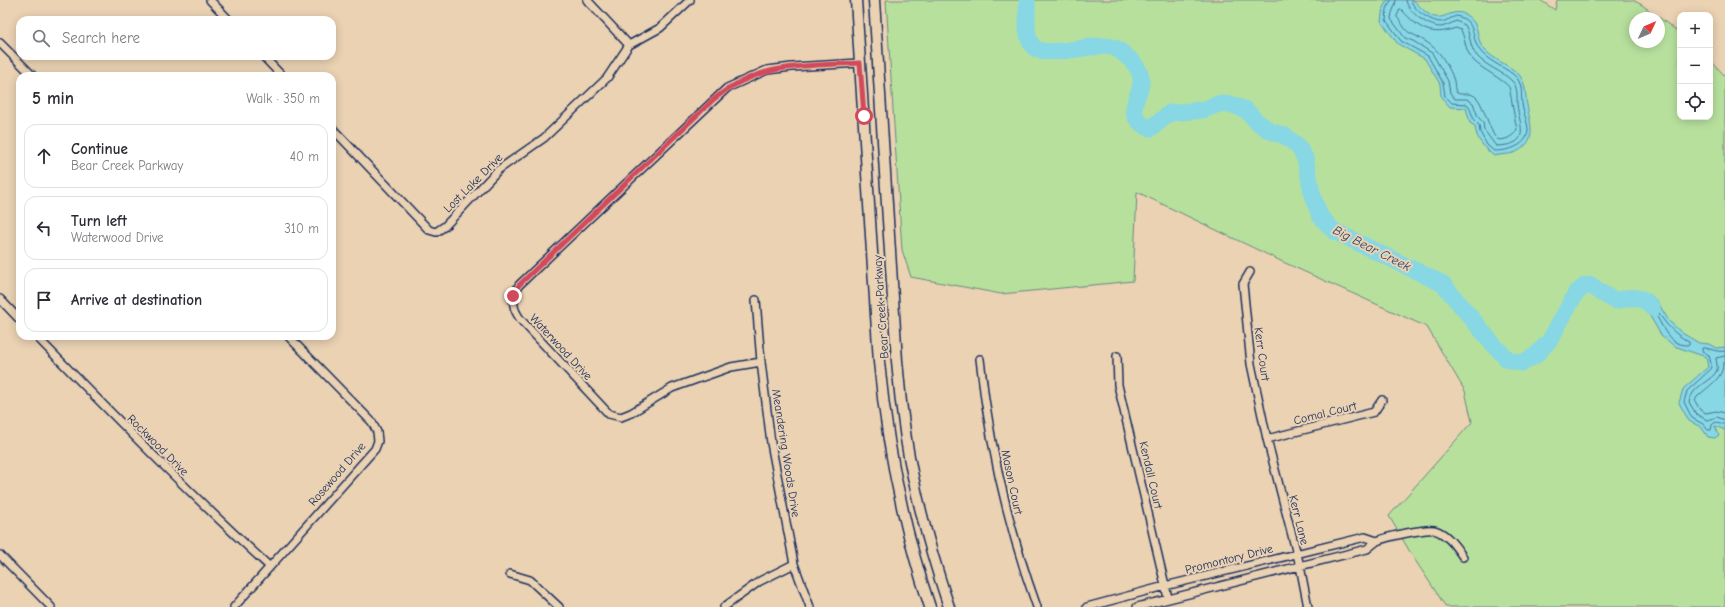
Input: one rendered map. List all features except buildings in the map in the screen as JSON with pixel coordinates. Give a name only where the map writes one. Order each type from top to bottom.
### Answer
[{"type":"main road","name":"Bear Creek Parkway","points":[[856,0],[878,355],[883,408],[888,443],[905,522],[930,607]]},
{"type":"main road","name":"Bear Creek Parkway","points":[[874,0],[896,354],[901,406],[906,440],[923,517],[949,607]]},
{"type":"street","points":[[210,0],[225,16]]},
{"type":"street","points":[[586,0],[629,45],[660,28],[690,0]]},
{"type":"street","points":[[0,43],[16,59]]},
{"type":"street","name":"Lost Lake Drive","points":[[336,132],[429,230],[436,232],[445,226],[498,170],[544,138],[607,78],[629,45]]},
{"type":"street","points":[[17,60],[29,72]]},
{"type":"street","points":[[267,60],[278,72]]},
{"type":"street","name":"Waterwood Drive","points":[[761,362],[731,367],[672,388],[631,414],[621,417],[609,414],[521,320],[515,312],[512,304],[513,296],[519,285],[726,88],[767,70],[860,63]]},
{"type":"street","name":"Kerr Court","points":[[1250,272],[1243,284],[1250,357],[1267,439]]},
{"type":"street","points":[[0,300],[16,316]]},
{"type":"street","name":"Meandering Woods Drive","points":[[756,300],[761,362],[771,443],[794,564],[810,607]]},
{"type":"street","name":"Rockwood Drive","points":[[40,340],[198,500],[269,566]]},
{"type":"street","name":"Rosewood Drive","points":[[234,607],[375,449],[378,441],[377,432],[372,422],[292,340]]},
{"type":"street","name":"Kendall Court","points":[[1117,356],[1118,385],[1168,598]]},
{"type":"street","name":"Mason Court","points":[[980,359],[985,402],[1000,484],[1024,572],[1037,607]]},
{"type":"street","name":"Comal Court","points":[[1267,439],[1374,412],[1382,400]]},
{"type":"street","name":"Kerr Lane","points":[[1267,439],[1300,566],[1308,607]]},
{"type":"street","name":"Promontory Drive","points":[[1137,607],[1367,549],[1377,541],[1420,530],[1434,530],[1451,541],[1463,557]]},
{"type":"street","name":"Promontory Drive","points":[[1087,607],[1165,586],[1365,537],[1377,541]]},
{"type":"street","points":[[0,555],[51,607]]},
{"type":"street","points":[[724,607],[760,581],[794,564]]},
{"type":"street","points":[[510,574],[530,580],[559,607]]},
{"type":"green space","points":[[886,0],[1540,0],[1555,10],[1557,0],[1633,0],[1652,12],[1629,12],[1629,48],[1665,48],[1665,22],[1677,31],[1677,120],[1713,120],[1713,63],[1725,76],[1725,607],[1446,607],[1413,557],[1389,516],[1472,422],[1465,391],[1427,327],[1283,262],[1137,192],[1133,281],[1001,294],[911,277],[902,250]]},
{"type":"water","points":[[1388,0],[1413,0],[1432,16],[1442,17],[1460,13],[1474,22],[1480,42],[1484,49],[1517,73],[1524,83],[1531,131],[1528,141],[1524,146],[1513,153],[1494,156],[1487,150],[1477,135],[1475,126],[1470,123],[1466,108],[1450,107],[1441,97],[1440,84],[1425,59],[1398,44],[1381,21],[1383,7]]},
{"type":"water","points":[[1637,291],[1649,294],[1657,301],[1669,321],[1682,333],[1699,343],[1709,344],[1716,348],[1725,347],[1725,430],[1715,426],[1719,435],[1715,438],[1708,437],[1701,427],[1689,421],[1679,403],[1683,389],[1708,367],[1706,357],[1674,346],[1661,335],[1647,311],[1636,304],[1632,297]]},
{"type":"waterway","name":"Big Bear Creek","points":[[1027,0],[1028,35],[1032,45],[1038,50],[1047,52],[1107,46],[1117,49],[1132,61],[1141,77],[1141,85],[1134,106],[1134,112],[1136,117],[1145,126],[1151,128],[1170,113],[1203,110],[1218,104],[1233,105],[1246,110],[1256,121],[1270,131],[1285,136],[1298,146],[1305,158],[1313,197],[1320,216],[1334,231],[1443,284],[1508,360],[1522,363],[1535,356],[1550,340],[1576,293],[1585,286],[1591,285],[1601,293],[1616,301],[1626,298],[1640,299],[1652,308]]},
{"type":"route","points":[[513,296],[519,285],[726,88],[767,70],[860,63],[864,116]]}]
